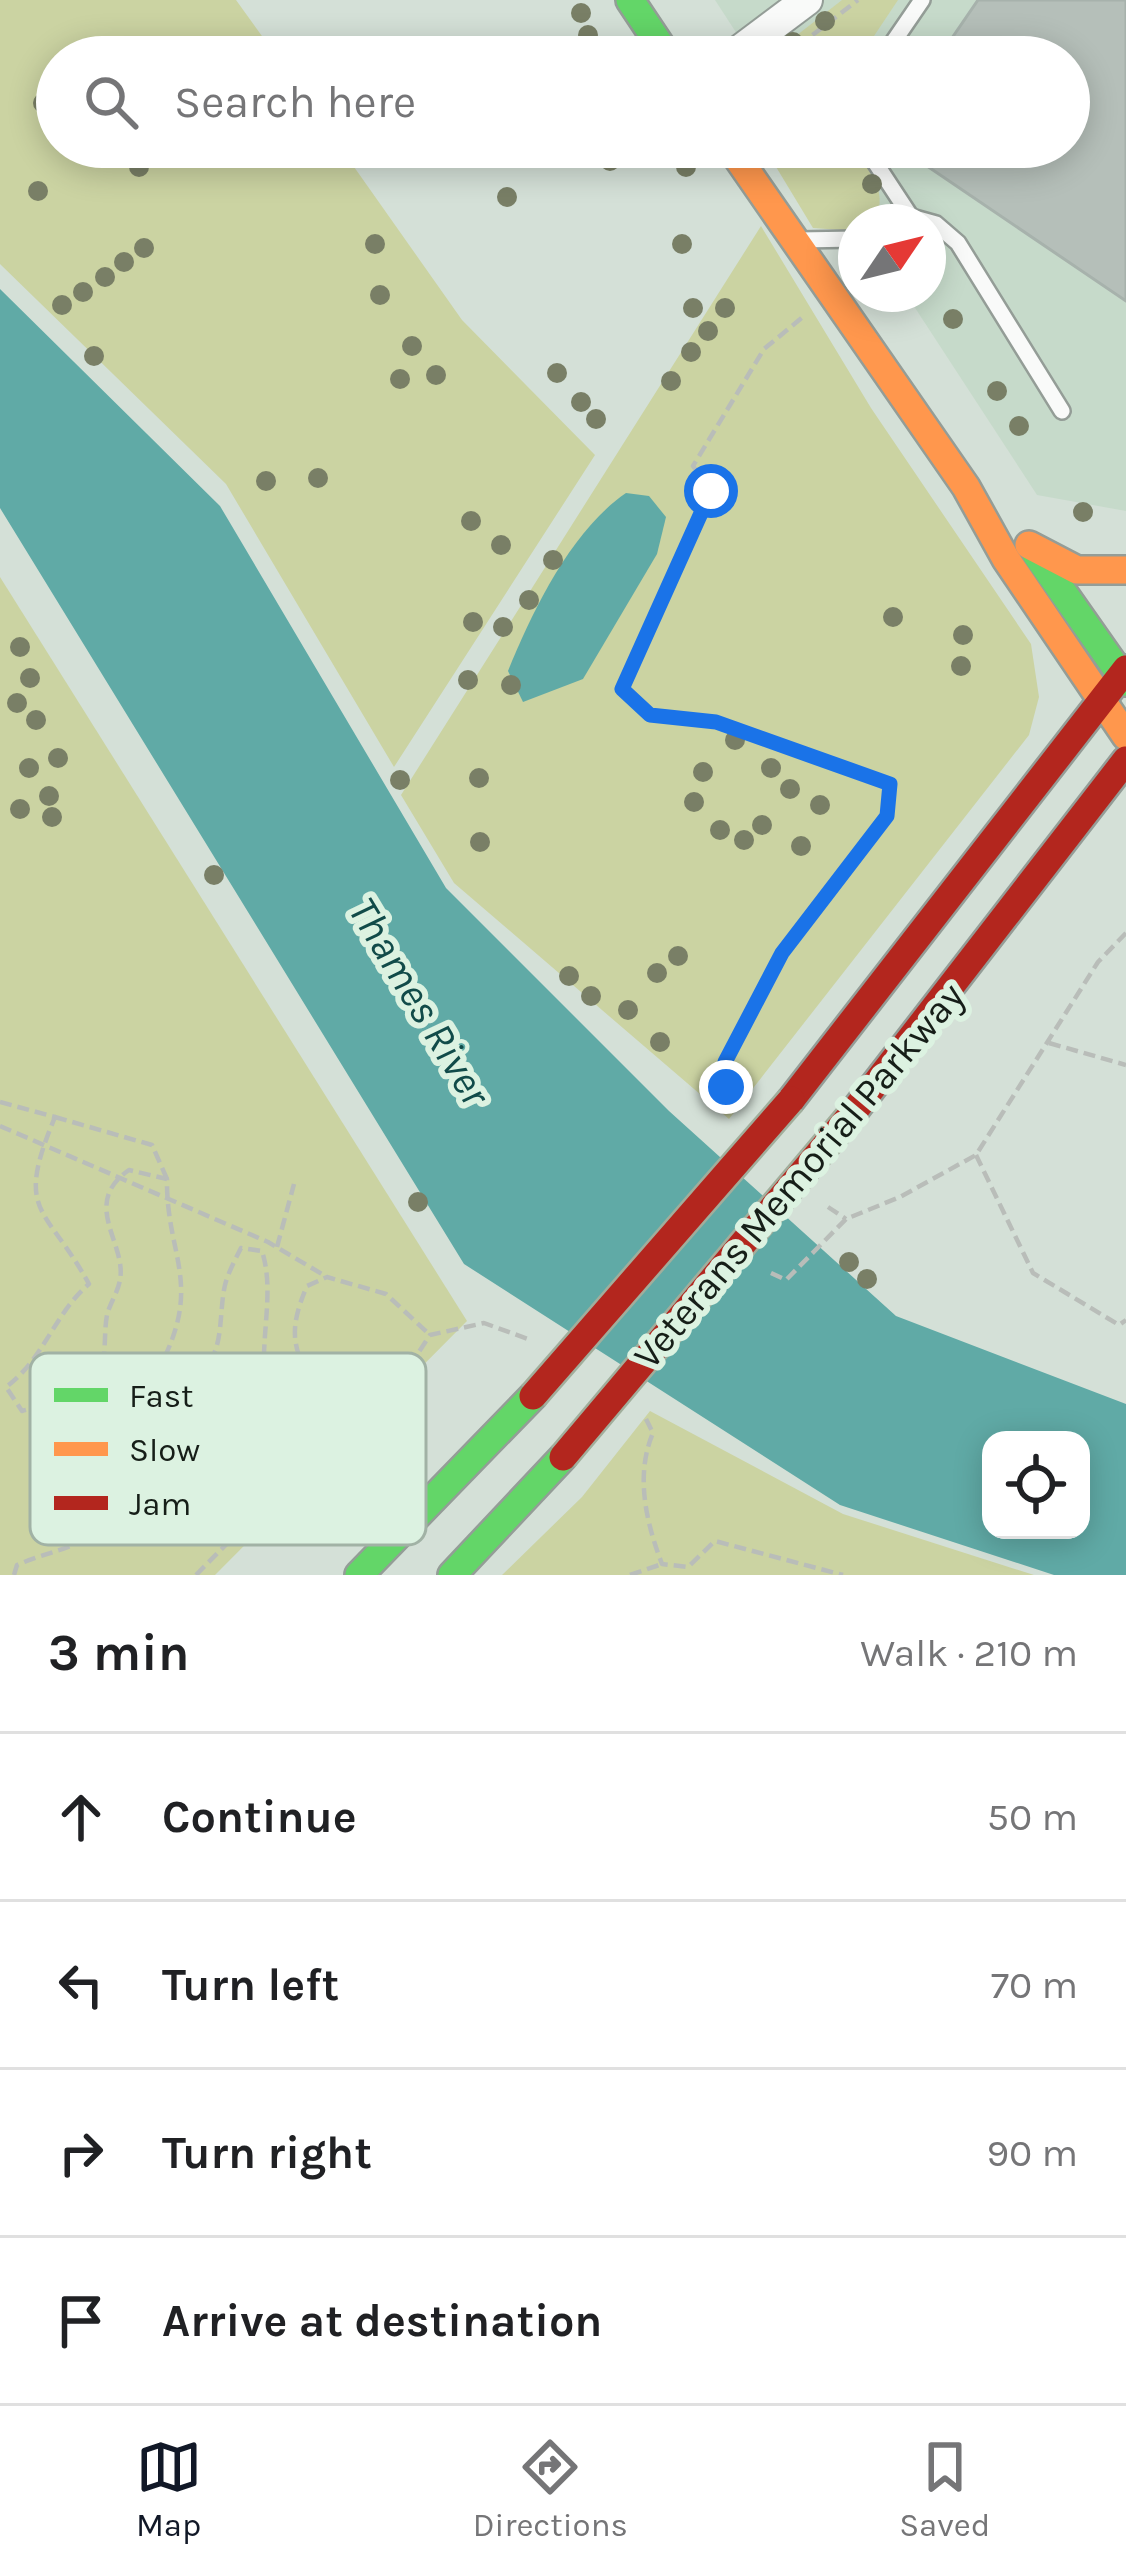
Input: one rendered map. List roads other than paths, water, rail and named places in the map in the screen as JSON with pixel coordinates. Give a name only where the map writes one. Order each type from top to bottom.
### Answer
[{"type":"main road","points":[[630,0],[654,36]]},
{"type":"main road","points":[[744,168],[841,300],[1126,736]]},
{"type":"main road","points":[[966,487],[1029,545],[1124,675]]},
{"type":"main road","points":[[1029,545],[1077,569],[1126,570]]},
{"type":"main road","name":"Veterans Memorial Parkway","points":[[426,1505],[533,1396],[791,1100],[1124,675]]},
{"type":"main road","name":"Veterans Memorial Parkway","points":[[452,1575],[563,1457],[852,1114],[1126,760]]},
{"type":"main road","name":"Veterans Memorial Parkway","points":[[358,1575],[387,1545]]},
{"type":"street","points":[[759,36],[807,0]]},
{"type":"lane","points":[[898,36],[922,0]]},
{"type":"lane","points":[[877,168],[898,204]]},
{"type":"lane","points":[[946,233],[958,243],[1062,411]]},
{"type":"lane","points":[[794,240],[838,239]]},
{"type":"water","name":"Thames River","points":[[0,289],[220,506],[446,888],[669,1111],[896,1316],[1126,1404],[1126,1575],[1054,1575],[840,1505],[464,1264],[0,508]]},
{"type":"water","points":[[626,493],[649,496],[666,517],[657,554],[583,679],[523,702],[508,671],[529,622],[572,549]]}]
